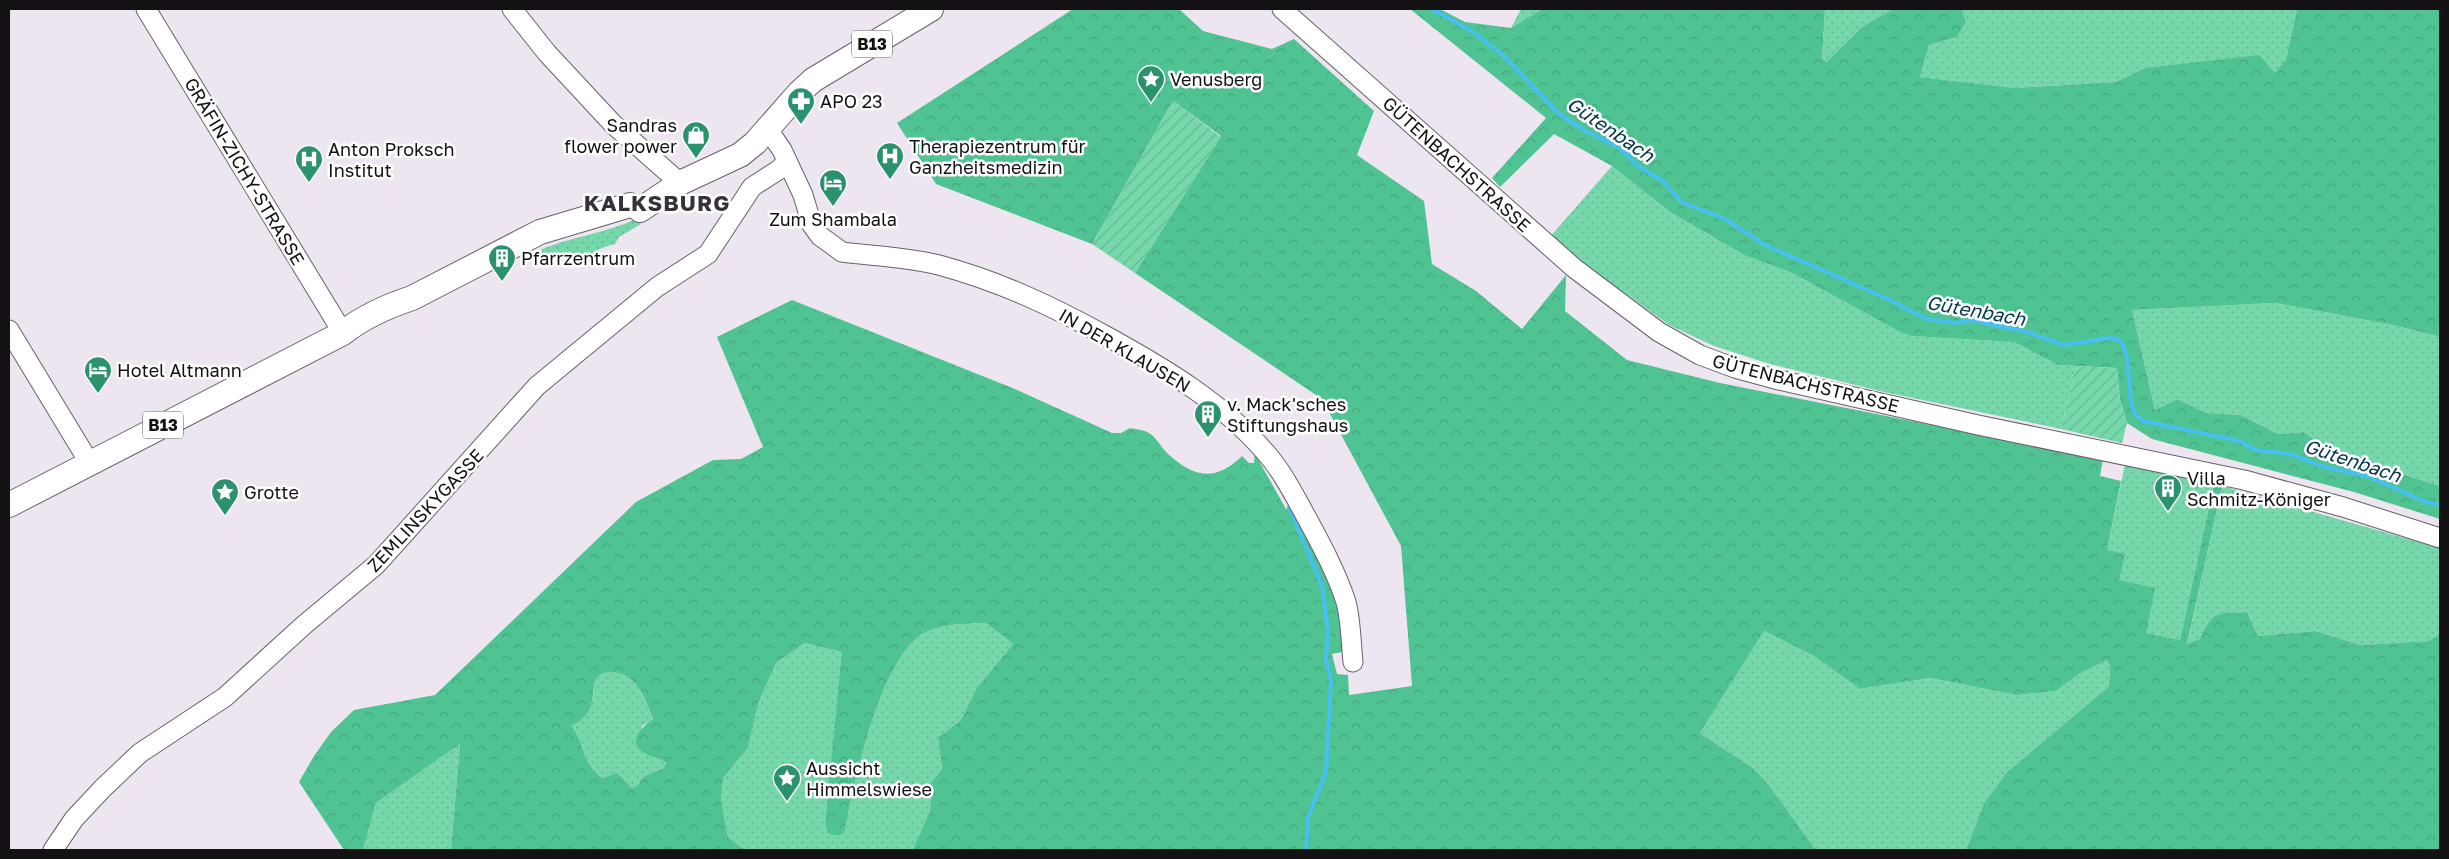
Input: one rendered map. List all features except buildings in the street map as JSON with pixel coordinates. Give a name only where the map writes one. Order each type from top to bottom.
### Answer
[{"type":"main road","name":"B13","points":[[9,505],[89,462],[343,333],[377,312],[412,298],[516,245],[598,226],[740,155],[755,143],[814,80],[931,9]]},
{"type":"street","name":"GRÄFIN-ZICHY-STRASSE","points":[[146,9],[343,333]]},
{"type":"street","points":[[512,9],[547,53],[672,188]]},
{"type":"street","name":"GÜTENBACHSTRASSE","points":[[1282,9],[1574,268],[1659,332],[1700,356],[1779,380],[2244,480],[2343,507],[2440,538]]},
{"type":"street","name":"IN DER KLAUSEN","points":[[767,128],[803,195],[812,225],[820,236],[842,252],[936,265],[1005,286],[1075,319],[1167,370],[1212,402],[1267,454],[1319,540],[1346,603],[1353,662]]},
{"type":"street","name":"ZEMLINSKYGASSE","points":[[53,850],[74,819],[140,753],[225,697],[304,625],[376,566],[537,386],[665,281],[708,254],[752,188],[786,162]]},
{"type":"street","points":[[9,330],[89,462]]},
{"type":"green space","points":[[1073,9],[1179,9],[1203,31],[1272,49],[1294,39],[1374,111],[1357,155],[1424,201],[1432,264],[1476,291],[1522,329],[1566,275],[1565,311],[1627,360],[1720,383],[2103,459],[2100,476],[2121,481],[2107,550],[2125,554],[2119,580],[2155,588],[2146,633],[2180,640],[2214,484],[2222,486],[2187,644],[2200,639],[2209,622],[2217,615],[2247,612],[2258,636],[2315,631],[2361,645],[2429,641],[2440,634],[2440,850],[1966,850],[1984,803],[2006,773],[2109,686],[2110,667],[2107,660],[2079,674],[2056,691],[2017,695],[1930,678],[1860,689],[1814,656],[1764,631],[1700,733],[1753,768],[1769,785],[1816,850],[905,850],[913,849],[930,811],[931,782],[942,769],[938,738],[961,720],[976,689],[1013,644],[986,623],[948,625],[926,632],[910,645],[896,665],[872,721],[855,782],[845,830],[840,835],[833,835],[827,832],[825,823],[842,652],[805,643],[776,663],[758,704],[748,748],[723,778],[721,800],[728,837],[745,850],[451,850],[460,744],[376,803],[363,850],[344,850],[299,782],[331,732],[354,710],[435,695],[636,502],[713,460],[741,459],[763,447],[717,337],[792,300],[1015,389],[1112,433],[1121,433],[1130,428],[1147,432],[1154,437],[1167,453],[1186,468],[1195,472],[1205,474],[1223,470],[1242,456],[1249,463],[1254,463],[1255,448],[1263,458],[1259,461],[1286,509],[1294,505],[1335,585],[1347,651],[1332,654],[1337,674],[1348,675],[1349,695],[1412,686],[1401,546],[1322,399],[1135,273],[1221,136],[1173,101],[1092,244],[936,184],[897,123]],"holes":[[[610,672],[628,677],[639,688],[653,719],[641,730],[636,744],[644,753],[666,762],[664,768],[644,776],[637,786],[632,788],[617,773],[603,778],[596,773],[591,767],[572,726],[582,719],[589,710],[596,679]]]},
{"type":"green space","points":[[1410,9],[1440,9],[1465,22],[1511,28],[1542,9],[1825,9],[1822,59],[1827,62],[1863,26],[1893,9],[1957,9],[1962,10],[1966,22],[1957,37],[1929,45],[1920,77],[2015,88],[2116,82],[2145,68],[2259,55],[2275,73],[2286,60],[2297,9],[2440,9],[2440,337],[2393,325],[2275,303],[2132,310],[2155,410],[2177,399],[2207,413],[2241,415],[2278,434],[2304,432],[2331,452],[2440,486],[2440,519],[2354,492],[2152,439],[2127,423],[2120,400],[2117,368],[2058,365],[2014,342],[1911,336],[1898,331],[1792,273],[1744,255],[1670,212],[1612,166],[1554,134],[1500,187],[1492,178],[1546,118]]},
{"type":"green space","points":[[1521,9],[1542,9],[1511,28]]},
{"type":"green space","points":[[1825,9],[1893,9],[1863,26],[1828,62],[1822,60]]},
{"type":"green space","points":[[1957,9],[2297,9],[2286,61],[2275,74],[2145,68],[2116,82],[2015,88],[1920,77],[1929,45],[1957,37],[1966,22],[1962,10]]},
{"type":"green space","points":[[1173,101],[1221,137],[1135,273],[1092,244]]},
{"type":"green space","points":[[1612,166],[1670,212],[1744,255],[1792,273],[1898,331],[1911,336],[2014,342],[2058,365],[2076,366],[2061,429],[1884,392],[1770,364],[1714,346],[1669,325],[1549,238]]},
{"type":"green space","points":[[638,218],[641,224],[619,237],[615,244],[579,259],[552,255],[541,265],[535,252],[613,228]]},
{"type":"green space","points":[[2275,303],[2393,325],[2440,337],[2440,486],[2331,452],[2304,432],[2278,434],[2241,415],[2207,413],[2177,399],[2155,410],[2132,310]]},
{"type":"green space","points":[[2076,366],[2117,368],[2120,400],[2127,423],[2122,443],[2061,429]]},
{"type":"green space","points":[[2125,464],[2214,484],[2180,640],[2145,633],[2119,580],[2107,550]]},
{"type":"green space","points":[[2222,486],[2440,548],[2440,634],[2430,641],[2361,645],[2315,631],[2258,636],[2247,612],[2217,615],[2209,623],[2200,639],[2187,645]]},
{"type":"green space","points":[[986,623],[1013,644],[976,689],[961,720],[938,738],[942,769],[931,782],[930,811],[913,849],[745,850],[728,837],[721,800],[723,778],[748,748],[758,704],[776,663],[805,643],[843,652],[825,823],[827,832],[845,830],[855,782],[872,721],[896,665],[910,645],[926,632],[948,625]]},
{"type":"green space","points":[[1764,631],[1814,656],[1860,689],[1930,678],[2017,695],[2056,691],[2079,674],[2107,660],[2110,667],[2109,686],[2006,773],[1984,803],[1966,850],[1816,850],[1769,785],[1753,768],[1700,733]]},
{"type":"green space","points":[[610,672],[628,677],[639,688],[653,720],[642,726],[643,753],[666,761],[664,768],[644,776],[637,786],[632,788],[617,774],[603,778],[596,772],[591,766],[572,726],[589,709],[596,679]]},
{"type":"green space","points":[[460,744],[451,850],[363,850],[376,803]]},
{"type":"waterway","name":"Gütenbach","points":[[1432,9],[1473,32],[1503,55],[1559,114],[1584,130],[1618,147],[1640,167],[1664,182],[1681,202],[1725,219],[1765,245],[1888,299],[1927,319],[1955,323],[1970,320],[2027,332],[2063,345],[2109,338],[2118,339],[2123,344],[2127,358],[2131,402],[2135,414],[2143,421],[2240,441],[2255,450],[2290,454],[2324,467],[2367,476],[2426,502],[2440,505]]},
{"type":"waterway","points":[[1289,507],[1322,585],[1328,633],[1326,658],[1331,681],[1326,771],[1308,818],[1306,850]]},
{"type":"place","name":"Venusberg","points":[[1151,103]]},
{"type":"place","name":"APO 23","points":[[801,125]]},
{"type":"place","name":"Sandras flower power","points":[[696,159]]},
{"type":"place","name":"Therapiezentrum für Ganzheitsmedizin","points":[[890,180]]},
{"type":"place","name":"Anton Proksch Institut","points":[[309,183]]},
{"type":"place","name":"Zum Shambala","points":[[833,207]]},
{"type":"place","name":"Pfarrzentrum","points":[[502,282]]},
{"type":"place","name":"Hotel Altmann","points":[[98,394]]},
{"type":"place","name":"v. Mack'sches Stiftungshaus","points":[[1208,438]]},
{"type":"place","name":"Villa Schmitz-Königer","points":[[2168,512]]},
{"type":"place","name":"Grotte","points":[[225,516]]},
{"type":"place","name":"Aussicht Himmelswiese","points":[[787,802]]},
{"type":"district","name":"KALKSBURG","points":[[657,202]]}]
